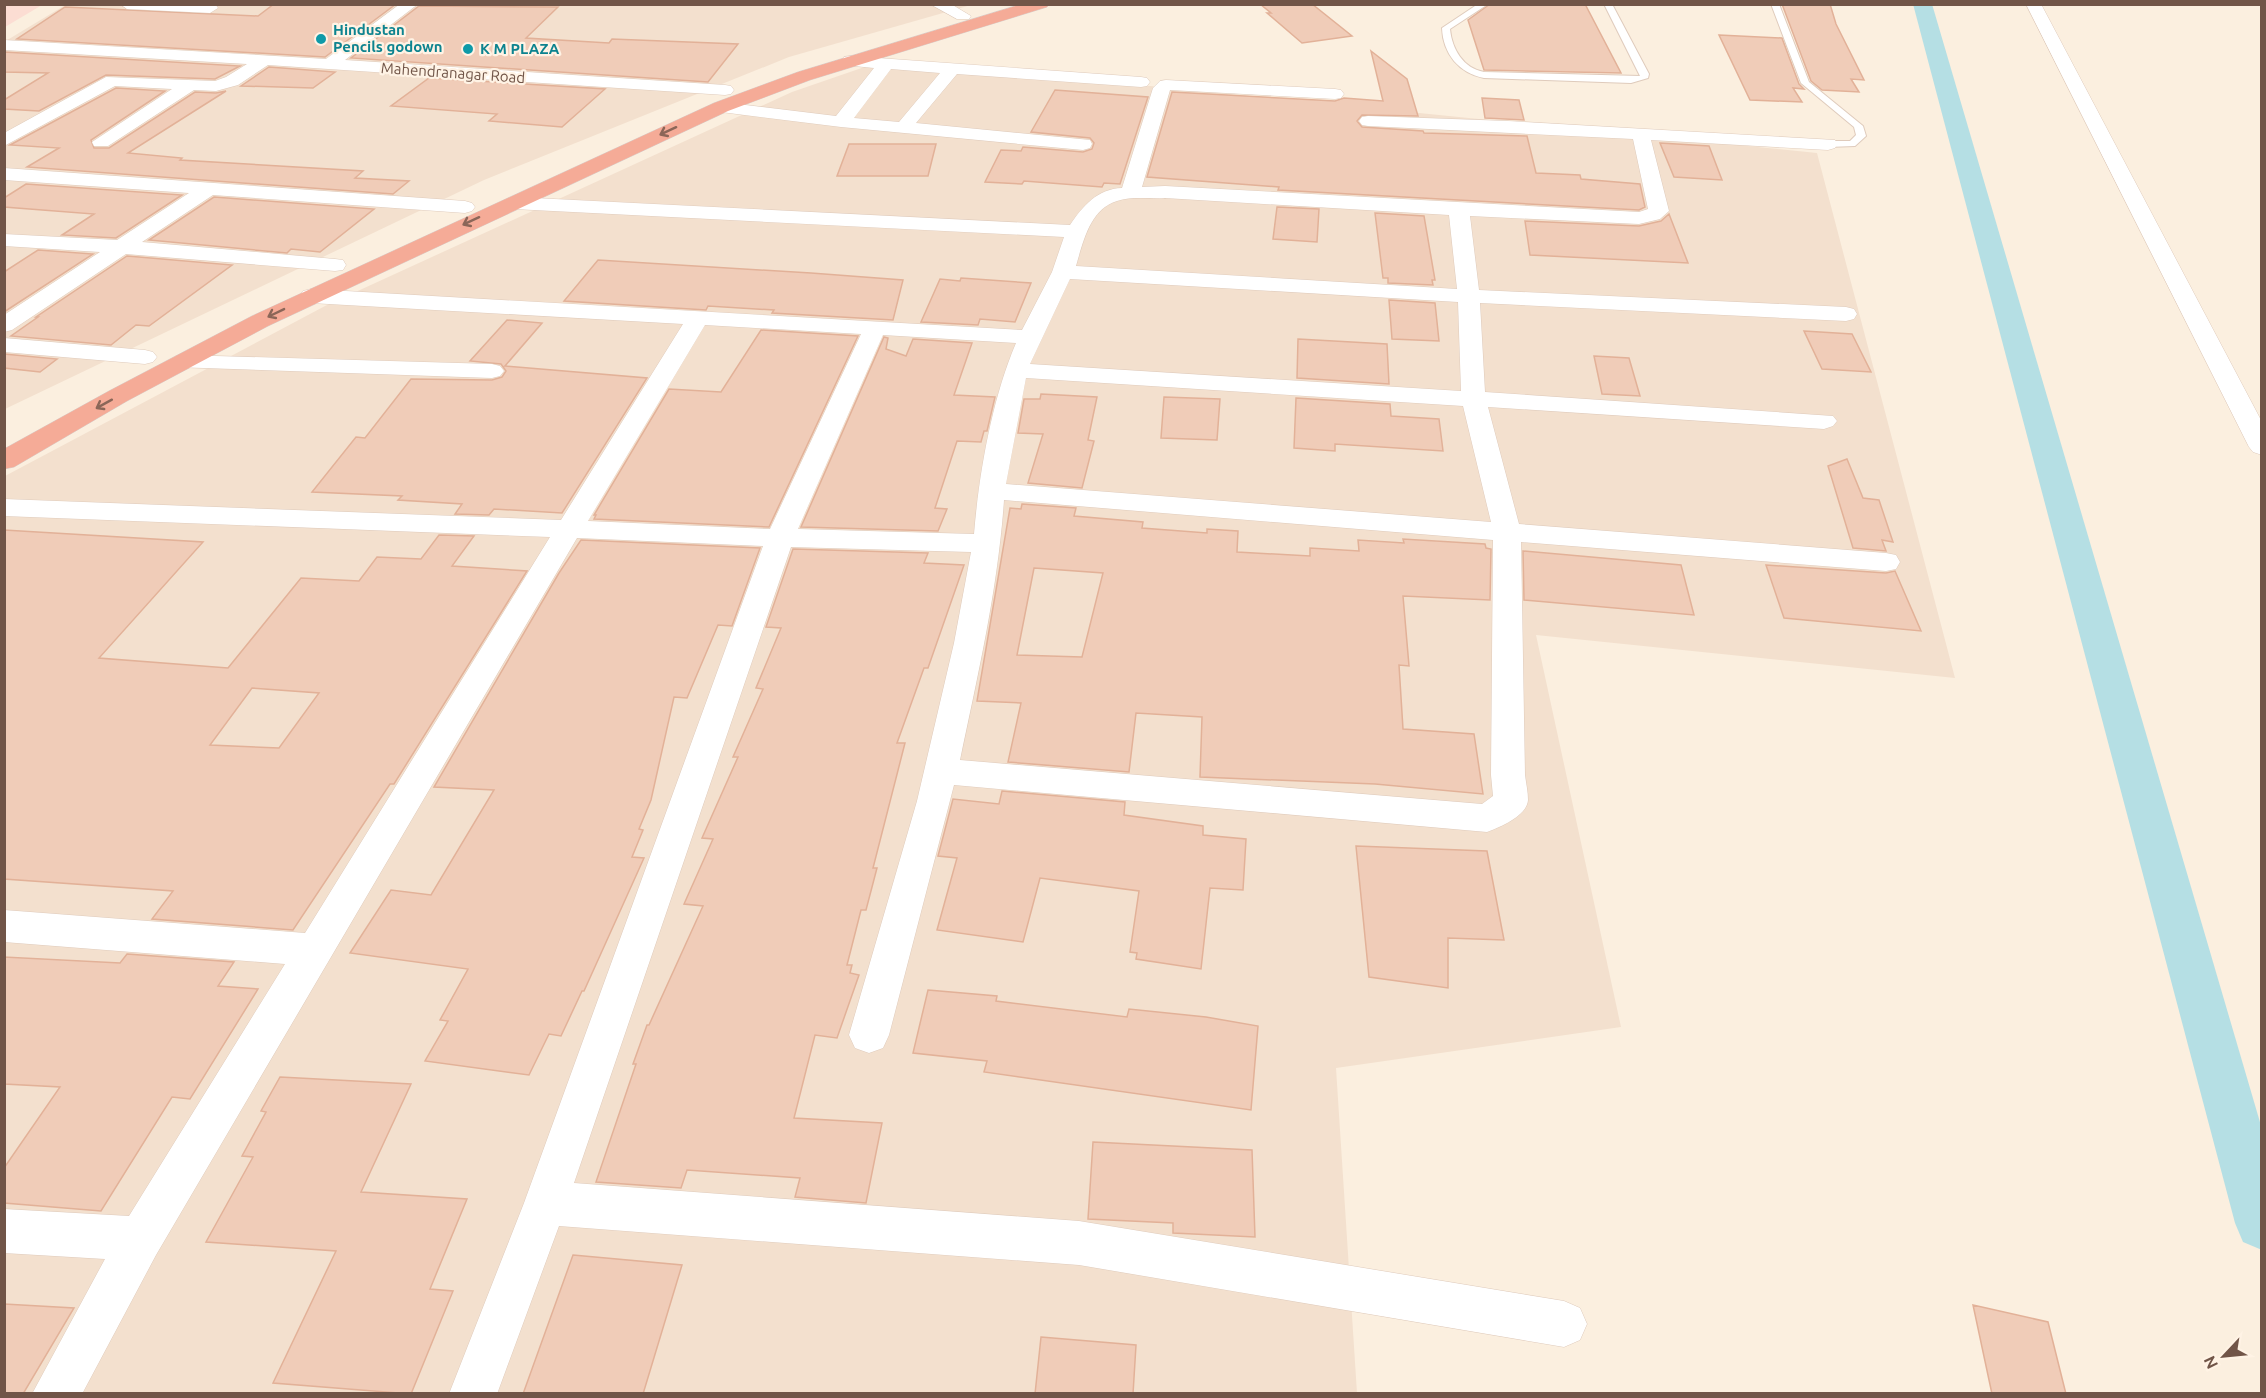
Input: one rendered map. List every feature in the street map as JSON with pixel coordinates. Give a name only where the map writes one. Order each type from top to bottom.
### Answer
[{"type":"highway","points":[[111,374],[311,296],[514,203],[789,67],[1003,4]]},
{"type":"highway","points":[[234,312],[643,125],[723,98],[1041,4]]},
{"type":"highway","points":[[4,460],[164,355]]},
{"type":"street","points":[[127,4],[210,8],[190,22]]},
{"type":"street","points":[[328,64],[411,4]]},
{"type":"street","points":[[937,4],[963,16]]},
{"type":"street","points":[[2033,4],[2262,447]]},
{"type":"street","points":[[146,52],[163,40]]},
{"type":"street","name":"Mahendranagar Road","points":[[4,45],[328,64],[723,98],[841,122],[1083,144]]},
{"type":"street","points":[[4,141],[112,81],[207,87],[225,84],[263,61]]},
{"type":"street","points":[[850,61],[1141,82]]},
{"type":"street","points":[[841,122],[885,65]]},
{"type":"street","points":[[903,128],[952,69]]},
{"type":"street","points":[[101,142],[190,85]]},
{"type":"street","points":[[1130,193],[1162,88],[1166,85],[1335,94]]},
{"type":"street","points":[[1368,121],[1508,126],[1828,144]]},
{"type":"street","points":[[869,1035],[941,771],[969,643],[987,543],[991,490],[1016,370],[1063,272],[1076,231],[1091,209],[1102,200],[1116,194],[1165,192],[1623,218],[1653,215],[1659,211],[1659,203],[1641,135]]},
{"type":"street","points":[[4,174],[465,207]]},
{"type":"street","points":[[4,325],[209,189]]},
{"type":"street","points":[[514,203],[1076,231]]},
{"type":"street","points":[[941,771],[1486,818],[1511,802],[1508,775],[1507,532],[1473,398],[1469,296],[1459,210]]},
{"type":"street","points":[[4,240],[121,247],[335,265]]},
{"type":"street","points":[[1063,272],[1469,296],[1846,314]]},
{"type":"street","points":[[311,296],[1030,337]]},
{"type":"street","points":[[56,1394],[140,1239],[698,319]]},
{"type":"street","points":[[473,1394],[546,1203],[780,538],[875,327]]},
{"type":"street","points":[[4,345],[492,371]]},
{"type":"street","points":[[1016,370],[1824,422]]},
{"type":"street","points":[[991,490],[1886,562]]},
{"type":"street","points":[[4,507],[780,538],[987,543]]},
{"type":"street","points":[[4,926],[314,950]]},
{"type":"street","points":[[546,1203],[1079,1243],[1564,1324]]},
{"type":"street","points":[[4,1231],[140,1239]]},
{"type":"lane","points":[[1484,4],[1446,28],[1445,36],[1462,65],[1470,71],[1484,75],[1631,80],[1644,78],[1646,74],[1608,4]]},
{"type":"lane","points":[[1775,4],[1805,83],[1858,126],[1861,136],[1852,144],[1828,144]]},
{"type":"shaded area","points":[[5,4],[42,4],[42,5],[5,27]]},
{"type":"shaded area","points":[[67,4],[971,5],[789,57],[484,180],[5,409],[4,42]]},
{"type":"shaded area","points":[[879,62],[1140,85],[1817,153],[1955,678],[1536,635],[1621,1027],[1336,1068],[1357,1393],[5,1394],[5,476],[325,306],[792,92]]},
{"type":"building","points":[[274,4],[396,4],[325,57],[17,39],[65,7],[258,16]]},
{"type":"building","points":[[1260,4],[1312,4],[1352,36],[1302,43],[1267,13],[1271,13]]},
{"type":"building","points":[[1490,4],[1585,4],[1621,73],[1484,70],[1468,20]]},
{"type":"building","points":[[1782,4],[1830,4],[1836,24],[1864,80],[1851,79],[1859,92],[1822,90],[1811,81]]},
{"type":"building","points":[[419,6],[558,7],[526,38],[609,43],[612,39],[738,44],[708,82],[351,58]]},
{"type":"building","points":[[1719,35],[1782,38],[1799,84],[1804,89],[1793,88],[1802,102],[1750,100]]},
{"type":"building","points":[[1371,51],[1407,79],[1418,116],[1362,115],[1357,121],[1362,127],[1423,131],[1424,133],[1527,136],[1536,173],[1580,175],[1581,179],[1640,184],[1645,207],[1639,210],[1278,190],[1279,187],[1147,177],[1172,92],[1335,101],[1344,98],[1383,101]]},
{"type":"building","points":[[4,52],[240,66],[215,79],[106,75],[39,111],[4,109],[4,100],[48,73],[4,72]]},
{"type":"building","points":[[269,67],[335,72],[313,88],[241,86]]},
{"type":"building","points":[[429,78],[605,89],[562,127],[489,121],[497,114],[391,106]]},
{"type":"building","points":[[116,88],[165,91],[91,140],[94,148],[109,148],[195,92],[226,91],[128,153],[182,158],[180,160],[363,171],[355,178],[409,181],[393,194],[27,167],[59,148],[10,145]]},
{"type":"building","points":[[1055,90],[1148,97],[1120,184],[1104,183],[1102,187],[1024,181],[1022,184],[985,182],[1001,150],[1021,151],[1023,147],[1083,152],[1092,149],[1094,143],[1090,138],[1031,132]]},
{"type":"building","points":[[1482,98],[1519,100],[1524,120],[1485,118]]},
{"type":"building","points":[[1660,143],[1709,146],[1722,180],[1674,177]]},
{"type":"building","points":[[849,144],[936,144],[928,176],[837,176]]},
{"type":"building","points":[[26,184],[182,195],[116,238],[62,235],[94,214],[4,207],[4,198]]},
{"type":"building","points":[[214,197],[374,209],[320,252],[291,249],[287,253],[149,240]]},
{"type":"building","points":[[1277,207],[1319,209],[1317,242],[1273,239]]},
{"type":"building","points":[[1375,213],[1424,216],[1435,280],[1432,280],[1433,285],[1388,283],[1388,278],[1383,278]]},
{"type":"building","points":[[1669,214],[1688,263],[1530,255],[1525,221],[1639,226],[1661,221]]},
{"type":"building","points":[[38,250],[93,254],[4,312],[4,272]]},
{"type":"building","points":[[127,256],[232,265],[149,326],[136,325],[111,345],[11,336],[38,317],[36,317]]},
{"type":"building","points":[[598,260],[903,280],[893,320],[772,313],[774,310],[708,306],[706,310],[564,301]]},
{"type":"building","points":[[961,278],[1031,283],[1015,322],[980,319],[978,325],[921,322],[940,279],[960,281]]},
{"type":"building","points":[[1389,300],[1435,303],[1439,341],[1392,339]]},
{"type":"building","points":[[507,320],[542,323],[505,366],[647,378],[562,513],[494,509],[489,515],[455,514],[462,504],[398,500],[402,496],[312,492],[356,437],[365,438],[411,379],[492,380],[502,377],[506,371],[501,364],[470,361]]},
{"type":"building","points":[[761,330],[858,336],[769,527],[594,519],[596,515],[594,515],[669,389],[721,392]]},
{"type":"building","points":[[1804,331],[1852,334],[1871,372],[1822,369]]},
{"type":"building","points":[[884,337],[888,338],[886,349],[906,356],[913,339],[972,343],[954,395],[995,397],[987,431],[984,431],[981,442],[957,441],[935,508],[947,509],[938,531],[801,527]]},
{"type":"building","points":[[1298,339],[1387,344],[1389,384],[1297,378]]},
{"type":"building","points":[[4,354],[57,359],[40,372],[4,368]]},
{"type":"building","points":[[1594,356],[1629,358],[1640,396],[1602,394]]},
{"type":"building","points":[[1041,394],[1097,397],[1088,440],[1094,441],[1082,488],[1028,483],[1043,434],[1018,433],[1024,399],[1040,399]]},
{"type":"building","points":[[1164,397],[1220,399],[1217,440],[1161,438]]},
{"type":"building","points":[[1296,398],[1390,404],[1391,416],[1439,419],[1443,451],[1335,444],[1335,451],[1294,448]]},
{"type":"building","points":[[1847,459],[1863,498],[1879,500],[1893,542],[1882,540],[1886,551],[1853,548],[1828,466]]},
{"type":"building","points":[[1022,504],[1076,508],[1074,516],[1143,522],[1142,528],[1207,533],[1207,529],[1238,531],[1237,552],[1310,556],[1310,548],[1359,551],[1358,540],[1404,543],[1403,539],[1485,544],[1486,548],[1491,549],[1490,600],[1403,596],[1409,666],[1399,665],[1403,729],[1474,734],[1483,794],[1375,784],[1200,777],[1202,717],[1136,713],[1129,772],[1008,762],[1021,703],[977,701],[1010,508],[1021,509]],"holes":[[[1034,568],[1103,573],[1082,657],[1017,655]]]},
{"type":"building","points":[[4,530],[203,542],[99,658],[228,668],[301,578],[359,581],[377,557],[421,559],[439,535],[474,536],[452,566],[527,571],[394,784],[390,784],[293,930],[152,919],[173,891],[4,879]],"holes":[[[252,688],[319,693],[279,748],[210,745]]]},
{"type":"building","points":[[581,540],[760,548],[732,626],[718,625],[687,698],[674,697],[651,800],[639,829],[643,830],[632,857],[644,858],[584,991],[561,1036],[549,1034],[529,1075],[425,1061],[448,1021],[440,1020],[468,969],[350,953],[391,890],[431,895],[494,790],[434,787],[559,573]]},
{"type":"building","points":[[793,549],[928,553],[924,563],[964,565],[928,668],[924,668],[897,743],[905,743],[873,868],[877,868],[866,910],[861,910],[847,965],[852,965],[850,973],[859,975],[837,1038],[815,1035],[794,1118],[882,1123],[866,1203],[795,1197],[800,1178],[687,1170],[681,1188],[596,1182],[647,1025],[649,1025],[703,906],[684,904],[713,839],[702,838],[738,757],[733,757],[763,689],[756,688],[781,628],[766,627]]},
{"type":"building","points":[[1523,551],[1681,565],[1694,615],[1524,600]]},
{"type":"building","points":[[1766,565],[1886,573],[1895,571],[1921,631],[1784,618]]},
{"type":"building","points":[[1002,791],[1125,802],[1124,815],[1203,826],[1203,835],[1246,839],[1243,890],[1210,888],[1201,969],[1136,959],[1137,953],[1130,952],[1139,891],[1040,878],[1023,942],[937,930],[957,858],[938,856],[953,799],[999,804]]},
{"type":"building","points":[[1356,846],[1487,851],[1504,940],[1448,938],[1448,988],[1369,977]]},
{"type":"building","points":[[127,954],[234,962],[218,986],[258,989],[190,1099],[172,1097],[101,1211],[4,1203],[4,1168],[60,1087],[4,1084],[4,957],[120,963]]},
{"type":"building","points":[[928,990],[997,996],[996,1001],[1127,1017],[1129,1009],[1206,1017],[1258,1026],[1251,1110],[984,1072],[987,1061],[913,1053]]},
{"type":"building","points":[[280,1077],[411,1084],[361,1192],[467,1199],[430,1289],[453,1291],[411,1394],[273,1383],[336,1251],[206,1242],[253,1157],[242,1156],[266,1112],[261,1111]]},
{"type":"building","points":[[1093,1142],[1252,1150],[1255,1237],[1173,1233],[1173,1223],[1088,1219]]},
{"type":"building","points":[[573,1255],[682,1265],[643,1394],[523,1394]]},
{"type":"building","points":[[4,1304],[74,1308],[23,1394],[4,1394]]},
{"type":"building","points":[[1973,1305],[2048,1322],[2066,1394],[1992,1394]]},
{"type":"building","points":[[1041,1337],[1136,1345],[1133,1394],[1035,1394]]},
{"type":"waterway","points":[[1922,4],[2262,1223]]},
{"type":"place","name":"Hindustan Pencils godown","points":[[321,39]]},
{"type":"place","name":"K M PLAZA","points":[[468,49]]}]
